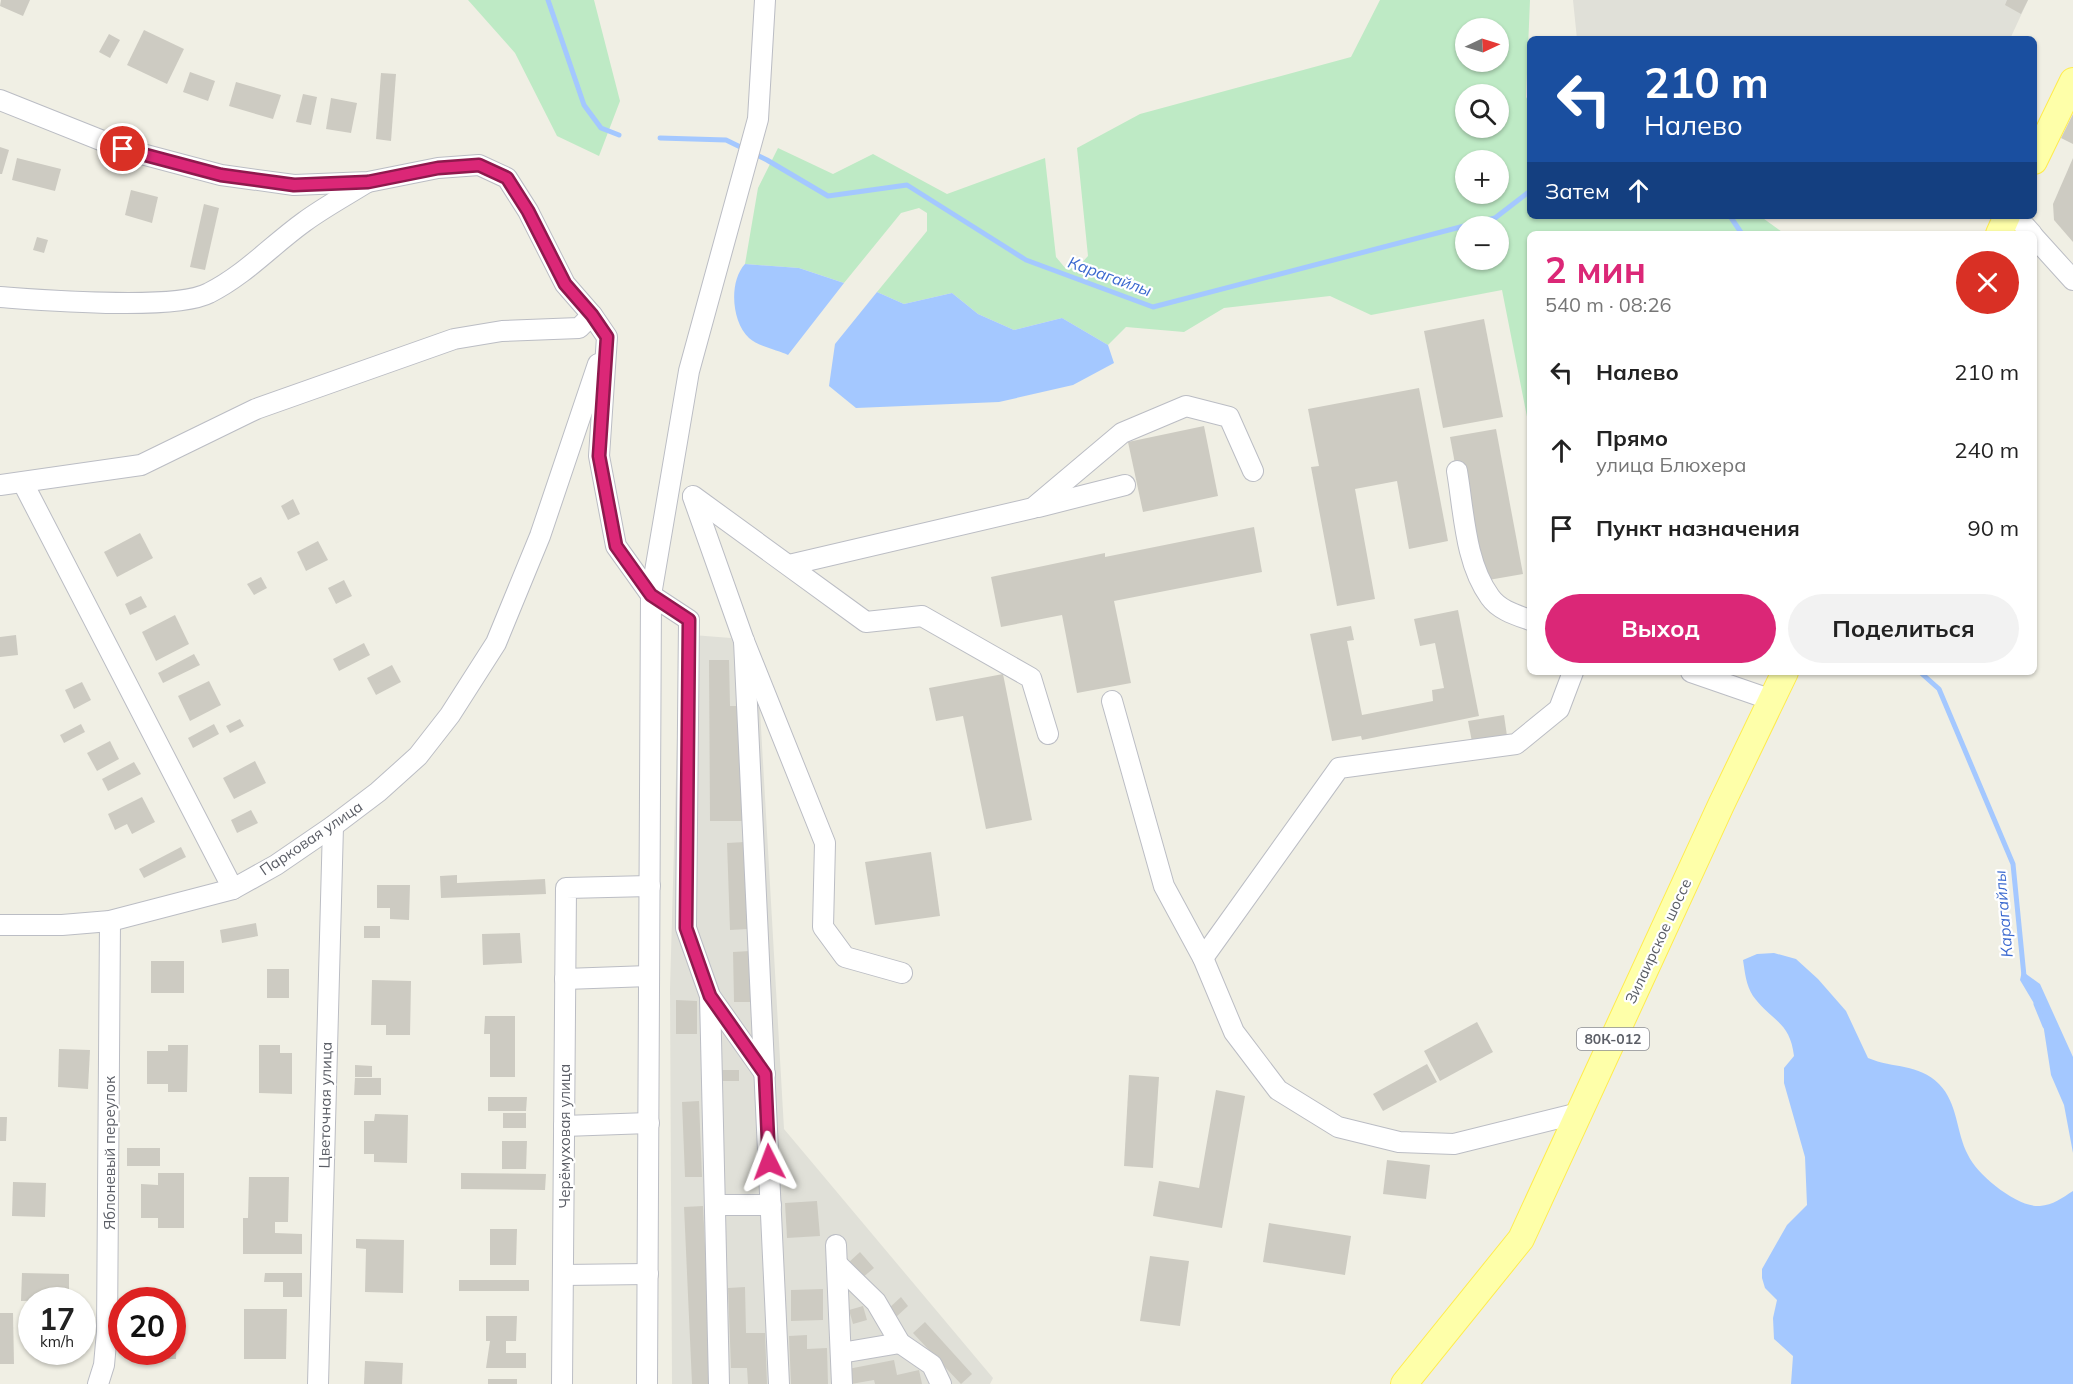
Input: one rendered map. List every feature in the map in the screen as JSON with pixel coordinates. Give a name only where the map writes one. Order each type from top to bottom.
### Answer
[{"type":"main road","points":[[2037,155],[2073,81]]},
{"type":"main road","name":"Зилаирское шоссе","points":[[1404,1384],[1521,1239],[1784,675]]},
{"type":"street","points":[[647,1384],[651,595],[689,371],[758,119],[765,0]]},
{"type":"street","points":[[0,100],[123,149],[221,175],[294,185],[368,182],[438,168],[479,165],[507,178],[528,211],[565,284],[592,315],[607,337],[599,456],[616,546],[651,595],[689,620],[686,928],[710,996],[765,1074]]},
{"type":"street","points":[[3,300],[182,301],[208,294],[267,254],[304,222],[368,182]]},
{"type":"street","points":[[2019,219],[2029,231]]},
{"type":"street","points":[[2037,240],[2073,280]]},
{"type":"street","points":[[0,485],[141,465],[256,409],[454,339],[502,331],[579,328],[592,315]]},
{"type":"street","name":"Парковая улица","points":[[0,925],[62,925],[110,921],[233,889],[276,865],[333,826],[378,792],[418,756],[450,715],[496,643],[540,536],[607,337]]},
{"type":"street","points":[[1033,508],[1122,433],[1186,406],[1229,417],[1253,471]]},
{"type":"street","points":[[1457,471],[1475,571],[1491,599],[1510,613],[1527,619]]},
{"type":"street","points":[[670,481],[866,622],[921,616],[1031,678],[1048,734]]},
{"type":"street","points":[[23,483],[233,889]]},
{"type":"street","points":[[789,565],[1125,485]]},
{"type":"street","points":[[693,497],[744,641],[825,843],[823,927],[845,957],[902,973]]},
{"type":"street","points":[[744,641],[779,1384]]},
{"type":"street","points":[[1203,958],[1338,768],[1516,744],[1559,709],[1572,675]]},
{"type":"street","points":[[1700,675],[1772,700]]},
{"type":"street","points":[[1112,701],[1164,886],[1203,958],[1234,1032],[1278,1090],[1338,1127],[1399,1142],[1454,1144],[1579,1113]]},
{"type":"street","name":"Цветочная улица","points":[[318,1384],[333,826]]},
{"type":"street","name":"Черёмуховая улица","points":[[562,1384],[566,888],[650,886]]},
{"type":"street","name":"Яблоневый переулок","points":[[98,1384],[105,1365],[107,1332],[110,921]]},
{"type":"street","points":[[565,979],[649,976]]},
{"type":"street","points":[[710,996],[718,1384]]},
{"type":"street","points":[[564,1126],[649,1123]]},
{"type":"street","points":[[715,1204],[771,1205]]},
{"type":"street","points":[[836,1245],[842,1384]]},
{"type":"street","points":[[837,1264],[876,1302],[900,1342],[932,1365],[941,1384]]},
{"type":"street","points":[[563,1275],[648,1274]]},
{"type":"street","points":[[841,1353],[900,1342]]},
{"type":"shaded area","points":[[1573,0],[2028,0],[2011,36],[1577,36]]},
{"type":"shaded area","points":[[680,634],[731,638],[760,710],[784,1129],[993,1378],[990,1384],[672,1384],[670,989]]},
{"type":"green space","points":[[468,0],[594,0],[620,101],[599,156],[557,136],[515,53]]},
{"type":"green space","points":[[1380,0],[1530,0],[1526,97],[1527,219],[1764,219],[1781,231],[1527,231],[1527,417],[1502,290],[1371,315],[1330,296],[1224,308],[1184,332],[1126,327],[1108,345],[1062,318],[1014,330],[978,314],[952,293],[904,304],[877,292],[927,231],[927,213],[919,208],[901,213],[844,283],[799,268],[745,264],[758,188],[778,148],[833,174],[873,154],[947,194],[1045,158],[1056,257],[1066,269],[1078,267],[1088,256],[1077,148],[1140,114],[1351,57]]},
{"type":"water","points":[[745,264],[799,268],[844,283],[788,355],[762,346],[743,331],[736,312],[734,290],[736,280]]},
{"type":"water","points":[[877,292],[904,304],[952,293],[978,314],[1014,330],[1062,318],[1108,345],[1114,363],[1073,385],[999,402],[856,408],[829,386],[835,344]]},
{"type":"water","points":[[1774,953],[1796,959],[1818,979],[1846,1011],[1868,1058],[1914,1069],[1931,1077],[1939,1084],[1950,1100],[1968,1155],[1980,1172],[1999,1189],[2021,1202],[2040,1206],[2053,1203],[2073,1191],[2073,1384],[1791,1384],[1793,1356],[1774,1339],[1773,1318],[1777,1300],[1765,1288],[1762,1269],[1787,1225],[1807,1205],[1805,1157],[1784,1083],[1784,1068],[1794,1056],[1792,1044],[1784,1028],[1753,996],[1746,979],[1743,960],[1757,954]]},
{"type":"water","points":[[2022,971],[2040,984],[2073,1057],[2073,1153],[2064,1105],[2051,1075],[2042,1017],[2020,980]]},
{"type":"building","points":[[1,0],[30,0],[23,16],[0,6]]},
{"type":"building","points":[[2007,0],[2028,0],[2021,14],[2005,5]]},
{"type":"building","points":[[144,30],[184,49],[167,84],[127,65]]},
{"type":"building","points":[[109,34],[120,40],[110,58],[99,52]]},
{"type":"building","points":[[190,72],[215,81],[208,101],[183,92]]},
{"type":"building","points":[[381,73],[396,74],[391,141],[376,139]]},
{"type":"building","points":[[236,82],[281,95],[273,119],[229,106]]},
{"type":"building","points":[[303,94],[317,97],[311,125],[296,122]]},
{"type":"building","points":[[331,98],[357,103],[351,133],[326,129]]},
{"type":"building","points":[[2073,114],[2073,144],[2061,138]]},
{"type":"building","points":[[0,147],[9,150],[2,174],[0,174]]},
{"type":"building","points":[[17,158],[61,169],[55,191],[12,180]]},
{"type":"building","points":[[2073,158],[2073,242],[2054,220],[2053,204]]},
{"type":"building","points":[[131,190],[158,197],[152,223],[125,215]]},
{"type":"building","points":[[204,204],[219,208],[205,270],[190,267]]},
{"type":"building","points":[[37,237],[48,240],[44,253],[33,250]]},
{"type":"building","points":[[1484,319],[1503,417],[1443,428],[1424,331]]},
{"type":"building","points":[[1419,388],[1448,541],[1409,549],[1397,481],[1355,489],[1375,599],[1337,606],[1311,467],[1319,466],[1308,409]]},
{"type":"building","points":[[1204,426],[1218,496],[1143,512],[1128,442]]},
{"type":"building","points":[[1496,429],[1523,574],[1477,582],[1450,437]]},
{"type":"building","points":[[293,499],[300,514],[288,520],[281,506]]},
{"type":"building","points":[[1254,527],[1262,572],[1114,601],[1131,683],[1077,693],[1062,615],[1001,627],[991,577],[1105,553],[1105,557]]},
{"type":"building","points":[[140,533],[153,558],[117,577],[104,552]]},
{"type":"building","points":[[318,541],[328,560],[306,571],[297,552]]},
{"type":"building","points":[[261,577],[267,588],[254,595],[247,584]]},
{"type":"building","points":[[344,580],[352,596],[336,604],[328,588]]},
{"type":"building","points":[[141,596],[147,607],[130,615],[125,604]]},
{"type":"building","points":[[1458,610],[1479,716],[1362,740],[1361,736],[1332,741],[1310,634],[1351,626],[1354,640],[1347,641],[1362,715],[1433,701],[1432,690],[1444,688],[1435,643],[1420,646],[1414,619]]},
{"type":"building","points":[[175,615],[189,644],[156,661],[142,632]]},
{"type":"building","points":[[16,635],[18,655],[0,657],[0,637]]},
{"type":"building","points":[[364,643],[370,655],[339,671],[333,659]]},
{"type":"building","points":[[194,654],[200,665],[163,683],[158,673]]},
{"type":"building","points":[[709,660],[729,660],[730,706],[743,706],[744,821],[710,821]]},
{"type":"building","points":[[392,665],[401,682],[376,695],[367,678]]},
{"type":"building","points":[[1003,674],[1032,820],[986,829],[963,716],[936,721],[929,688]]},
{"type":"building","points":[[209,681],[221,705],[190,721],[178,696]]},
{"type":"building","points":[[82,682],[91,700],[74,709],[65,690]]},
{"type":"building","points":[[1504,715],[1507,736],[1472,742],[1468,721]]},
{"type":"building","points":[[240,719],[244,726],[230,733],[226,726]]},
{"type":"building","points":[[81,724],[85,732],[64,743],[60,735]]},
{"type":"building","points":[[214,724],[219,734],[193,748],[188,738]]},
{"type":"building","points":[[110,741],[119,759],[97,771],[87,753]]},
{"type":"building","points":[[255,761],[266,783],[234,799],[223,778]]},
{"type":"building","points":[[134,762],[141,774],[108,791],[102,779]]},
{"type":"building","points":[[142,797],[155,822],[132,834],[127,824],[115,830],[108,814]]},
{"type":"building","points":[[251,810],[258,823],[237,833],[231,820]]},
{"type":"building","points":[[745,842],[748,929],[730,930],[727,843]]},
{"type":"building","points":[[181,847],[186,857],[144,878],[139,869]]},
{"type":"building","points":[[931,852],[940,916],[875,925],[865,862]]},
{"type":"building","points":[[457,875],[457,883],[545,879],[546,894],[441,898],[440,876]]},
{"type":"building","points":[[377,885],[410,885],[409,920],[390,919],[390,908],[377,908]]},
{"type":"building","points":[[256,923],[258,936],[222,943],[220,930]]},
{"type":"building","points":[[364,926],[380,926],[380,938],[364,938]]},
{"type":"building","points":[[520,933],[522,963],[483,965],[482,934]]},
{"type":"building","points":[[750,951],[751,1002],[734,1002],[733,952]]},
{"type":"building","points":[[151,961],[184,961],[184,993],[151,993]]},
{"type":"building","points":[[267,969],[289,969],[289,998],[267,998]]},
{"type":"building","points":[[372,980],[411,981],[410,1035],[386,1035],[386,1025],[371,1025]]},
{"type":"building","points":[[676,1000],[697,1001],[697,1034],[676,1034]]},
{"type":"building","points":[[485,1016],[515,1016],[515,1077],[490,1077],[490,1034],[484,1034]]},
{"type":"building","points":[[1477,1022],[1493,1052],[1440,1081],[1424,1051]]},
{"type":"building","points":[[168,1045],[188,1045],[187,1092],[168,1092],[168,1084],[147,1084],[147,1051],[168,1051]]},
{"type":"building","points":[[259,1045],[280,1045],[280,1053],[292,1053],[292,1094],[259,1093]]},
{"type":"building","points":[[59,1049],[90,1050],[88,1089],[58,1087]]},
{"type":"building","points":[[1427,1064],[1437,1082],[1383,1111],[1373,1094]]},
{"type":"building","points":[[355,1065],[372,1066],[372,1077],[355,1077]]},
{"type":"building","points":[[721,1070],[739,1070],[739,1081],[721,1081]]},
{"type":"building","points":[[1129,1075],[1159,1077],[1153,1168],[1124,1166]]},
{"type":"building","points":[[355,1078],[381,1078],[381,1095],[354,1095]]},
{"type":"building","points":[[1216,1090],[1245,1096],[1222,1228],[1153,1216],[1159,1181],[1199,1188]]},
{"type":"building","points":[[488,1097],[527,1097],[526,1111],[488,1111]]},
{"type":"building","points":[[699,1101],[702,1177],[685,1177],[682,1102]]},
{"type":"building","points":[[503,1113],[526,1113],[526,1128],[503,1128]]},
{"type":"building","points":[[375,1114],[408,1115],[407,1163],[374,1162],[374,1154],[364,1154],[364,1121],[374,1121]]},
{"type":"building","points":[[0,1117],[7,1117],[6,1141],[0,1141]]},
{"type":"building","points":[[502,1141],[527,1141],[526,1169],[502,1169]]},
{"type":"building","points":[[127,1148],[160,1148],[160,1166],[127,1166]]},
{"type":"building","points":[[1387,1160],[1430,1165],[1426,1199],[1383,1194]]},
{"type":"building","points":[[158,1173],[184,1173],[184,1228],[158,1228],[158,1218],[141,1218],[141,1184],[158,1185]]},
{"type":"building","points":[[461,1173],[546,1174],[545,1190],[461,1189]]},
{"type":"building","points":[[249,1177],[289,1177],[288,1222],[275,1222],[275,1233],[302,1234],[302,1254],[243,1254],[243,1218],[248,1218]]},
{"type":"building","points":[[13,1182],[46,1183],[45,1217],[12,1216]]},
{"type":"building","points":[[817,1201],[820,1236],[787,1238],[785,1203]]},
{"type":"building","points":[[703,1206],[712,1384],[692,1384],[684,1207]]},
{"type":"building","points":[[1269,1223],[1351,1236],[1345,1275],[1263,1262]]},
{"type":"building","points":[[490,1229],[517,1229],[516,1265],[490,1265]]},
{"type":"building","points":[[356,1239],[404,1240],[403,1293],[365,1292],[366,1249],[356,1248]]},
{"type":"building","points":[[860,1252],[874,1268],[862,1278],[848,1263]]},
{"type":"building","points":[[1150,1256],[1189,1261],[1180,1326],[1140,1321]]},
{"type":"building","points":[[22,1273],[69,1274],[69,1287],[22,1287]]},
{"type":"building","points":[[265,1273],[302,1273],[302,1297],[283,1297],[283,1282],[264,1282]]},
{"type":"building","points":[[459,1280],[529,1280],[529,1291],[459,1291]]},
{"type":"building","points":[[745,1287],[746,1333],[765,1333],[767,1384],[748,1384],[747,1368],[731,1368],[728,1288]]},
{"type":"building","points":[[823,1289],[823,1320],[791,1321],[791,1290]]},
{"type":"building","points":[[901,1297],[908,1306],[895,1318],[888,1309]]},
{"type":"building","points":[[863,1306],[867,1320],[853,1324],[849,1310]]},
{"type":"building","points":[[244,1309],[287,1309],[286,1359],[244,1359]]},
{"type":"building","points":[[0,1313],[13,1313],[14,1364],[0,1364]]},
{"type":"building","points":[[486,1316],[517,1316],[516,1341],[506,1341],[506,1353],[526,1353],[526,1368],[486,1368],[490,1341],[486,1341]]},
{"type":"building","points":[[925,1322],[972,1374],[961,1384],[913,1333]]},
{"type":"building","points":[[807,1335],[807,1349],[827,1348],[828,1384],[791,1384],[789,1336]]},
{"type":"building","points":[[894,1360],[897,1375],[919,1370],[922,1384],[875,1384],[874,1380],[851,1384],[848,1369]]},
{"type":"building","points":[[365,1361],[403,1363],[402,1384],[364,1384]]},
{"type":"building","points":[[488,1379],[517,1379],[517,1384],[488,1384]]},
{"type":"waterway","name":"Карагайлы","points":[[548,0],[584,105],[601,128],[619,135]]},
{"type":"waterway","name":"Карагайлы","points":[[660,138],[726,140],[767,160],[828,196],[907,185],[1026,260],[1153,307],[1495,218],[1527,193]]},
{"type":"waterway","name":"Карагайлы","points":[[1732,219],[1740,231]]},
{"type":"waterway","name":"Карагайлы","points":[[1923,675],[1939,689],[2013,864],[2024,976]]},
{"type":"waterway","name":"Карагайлы","points":[[2036,1004],[2045,1026]]},
{"type":"route","points":[[123,149],[221,175],[294,185],[368,182],[438,168],[479,165],[507,178],[528,211],[547,254],[565,284],[592,315],[607,337],[599,456],[616,546],[651,595],[689,620],[686,928],[710,996],[765,1074],[769,1162]]}]
